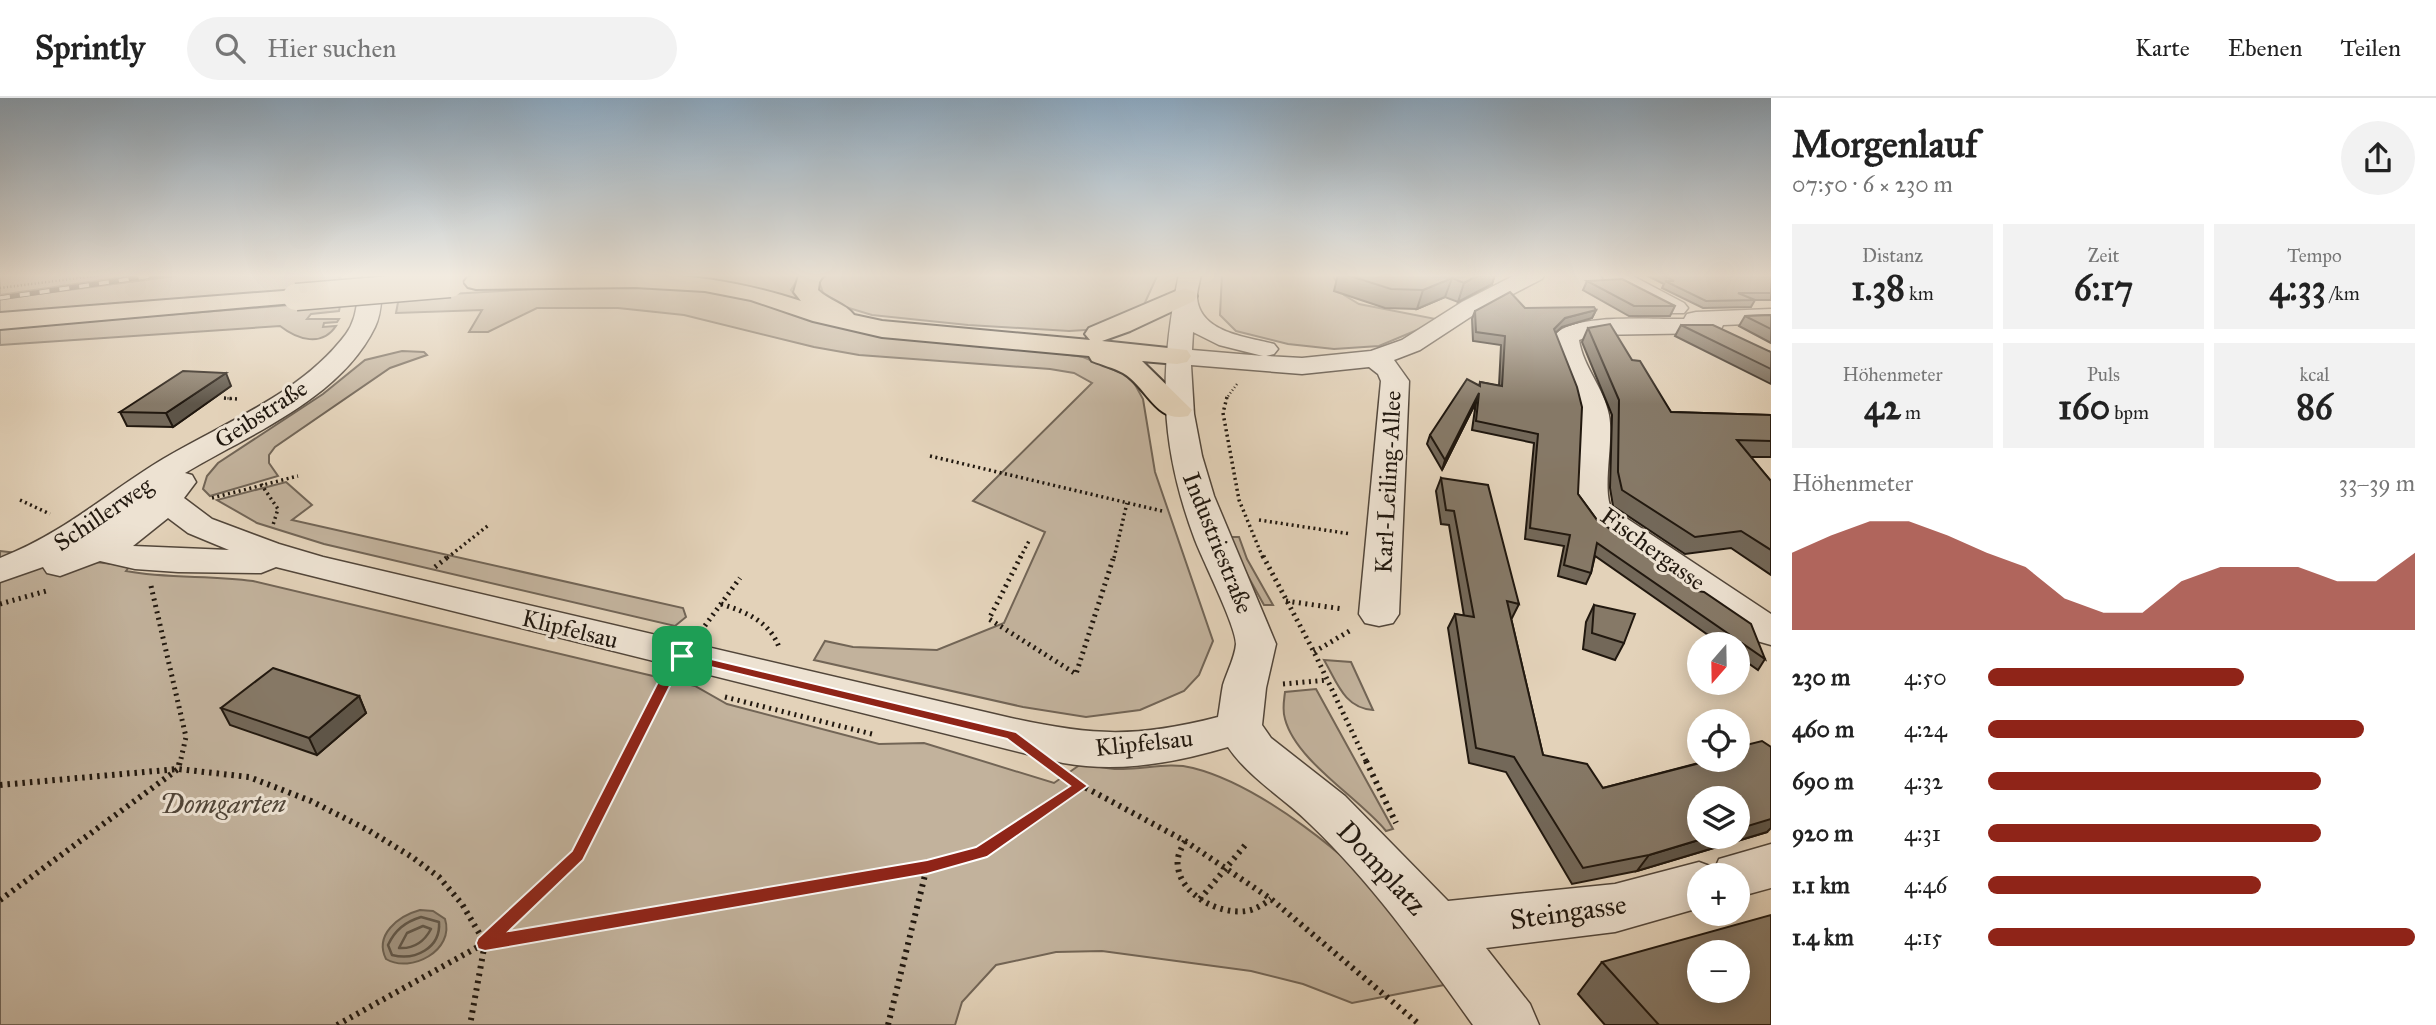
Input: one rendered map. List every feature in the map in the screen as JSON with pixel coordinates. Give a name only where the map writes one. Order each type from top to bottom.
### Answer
[{"type":"main road","points":[[0,321],[46,317]]},
{"type":"main road","points":[[828,317],[881,329],[1177,349]]},
{"type":"main road","points":[[849,317],[962,331],[1098,334],[1177,349]]},
{"type":"main road","points":[[1098,334],[1131,323],[1139,317]]},
{"type":"main road","points":[[1035,341],[1125,363],[1146,377],[1177,410]]},
{"type":"street","name":"Geibstraße","points":[[99,550],[140,526],[190,471],[204,451],[309,383],[351,345],[367,317]]},
{"type":"street","name":"Industriestraße","points":[[1182,317],[1177,349],[1177,410],[1183,453],[1195,494],[1251,626],[1256,644],[1244,688],[1239,727]]},
{"type":"street","points":[[1194,317],[1206,330],[1226,339],[1294,356]]},
{"type":"street","name":"Karl-Leiling-Allee","points":[[1177,349],[1248,373],[1363,359],[1411,345],[1454,317]]},
{"type":"street","points":[[1694,317],[1714,328],[1765,317]]},
{"type":"street","name":"Fischergasse","points":[[1714,328],[1592,328],[1574,332],[1566,337],[1567,348],[1589,392],[1597,430],[1592,503],[1596,512],[1605,520],[1771,632]]},
{"type":"street","name":"Karl-Leiling-Allee","points":[[1177,349],[1363,359],[1390,369],[1395,381],[1379,614]]},
{"type":"street","points":[[1177,410],[1210,380],[1224,373],[1248,373]]},
{"type":"street","name":"Schillerweg","points":[[0,571],[68,541],[176,466],[204,451]]},
{"type":"street","name":"Klipfelsau","points":[[164,499],[200,526],[265,552],[313,566],[1011,735],[1081,749],[1156,747],[1192,741],[1239,727]]},
{"type":"street","points":[[99,550],[98,538],[128,500]]},
{"type":"street","name":"Schillerweg","points":[[0,587],[99,550]]},
{"type":"street","name":"Klipfelsau","points":[[99,550],[113,555],[148,559],[210,559],[313,566]]},
{"type":"street","name":"Domplatz","points":[[1239,727],[1255,750],[1328,810],[1435,926],[1508,1025]]},
{"type":"street","points":[[1750,872],[1771,866]]},
{"type":"street","name":"Steingasse","points":[[1435,926],[1474,925],[1615,908],[1687,889]]},
{"type":"path","points":[[1248,373],[1229,391],[1223,413],[1239,500],[1285,601],[1328,680]]},
{"type":"path","points":[[930,456],[1162,511]]},
{"type":"path","points":[[223,495],[298,476]]},
{"type":"path","points":[[261,484],[278,509],[276,520],[268,530]]},
{"type":"path","points":[[20,500],[55,517]]},
{"type":"path","points":[[1029,541],[989,619],[1076,674],[1112,564],[1127,503]]},
{"type":"path","points":[[1259,520],[1386,539]]},
{"type":"path","points":[[449,556],[490,524]]},
{"type":"path","points":[[0,900],[178,769],[186,737],[148,575]]},
{"type":"path","points":[[713,615],[740,579]]},
{"type":"path","points":[[0,604],[57,588]]},
{"type":"path","points":[[1285,601],[1379,614]]},
{"type":"path","points":[[721,604],[746,612],[762,622],[777,639],[780,649],[768,677]]},
{"type":"path","points":[[1314,652],[1379,614]]},
{"type":"path","points":[[337,1025],[485,943],[578,855],[669,674],[682,656]]},
{"type":"path","points":[[0,785],[178,769],[249,778],[311,801],[368,830],[439,877],[463,904],[485,943],[470,1025]]},
{"type":"path","points":[[1071,779],[1185,841],[1270,899],[1420,1025]]},
{"type":"path","points":[[485,943],[927,867],[981,852],[1081,786]]},
{"type":"path","points":[[1185,841],[1178,850],[1175,862],[1179,875],[1200,899],[1215,907],[1245,911],[1259,907],[1270,899]]},
{"type":"path","points":[[1200,899],[1246,845]]},
{"type":"path","points":[[888,1025],[927,867]]},
{"type":"green space","points":[[136,317],[339,319],[337,322],[324,323],[323,327],[336,326],[330,333],[317,339],[302,338],[280,326],[0,345],[0,328]]},
{"type":"green space","points":[[478,317],[518,317],[488,332],[469,332]]},
{"type":"green space","points":[[693,317],[829,317],[1083,357],[1124,374],[1133,381],[1143,399],[1155,472],[1213,641],[1199,675],[1184,691],[1140,710],[1086,717],[1023,707],[814,660],[825,641],[853,647],[937,650],[1004,623],[1045,532],[973,501],[1092,383],[1074,373],[1050,369],[859,355],[814,347]]},
{"type":"green space","points":[[894,317],[1123,317],[1101,329],[1069,331]]},
{"type":"green space","points":[[1222,317],[1427,317],[1441,320],[1379,346],[1334,349],[1288,344],[1236,331]]},
{"type":"green space","points":[[402,351],[424,352],[427,355],[390,368],[275,447],[269,455],[269,463],[278,476],[210,496],[203,489],[207,476],[218,463],[323,394],[365,360]]},
{"type":"green space","points":[[286,482],[312,505],[292,520],[683,608],[686,617],[675,626],[324,544],[257,523],[217,500]]},
{"type":"green space","points":[[1231,537],[1239,537],[1247,559],[1273,605],[1264,605],[1239,560]]},
{"type":"green space","name":"Domgarten","points":[[0,551],[130,566],[126,571],[142,573],[253,581],[695,686],[727,704],[879,744],[924,743],[1054,783],[1081,764],[1118,769],[1167,766],[1193,768],[1219,777],[1275,806],[1355,868],[1396,911],[1449,984],[1352,1003],[1303,984],[1251,971],[1102,951],[1056,952],[996,965],[962,1002],[955,1025],[0,1025]]},
{"type":"green space","points":[[1324,660],[1351,662],[1373,710],[1363,708],[1348,699]]},
{"type":"green space","points":[[1316,689],[1393,829],[1386,831],[1315,764],[1291,735],[1284,716],[1285,692]]},
{"type":"water","points":[[420,910],[433,911],[445,919],[444,940],[429,956],[418,961],[396,963],[386,959],[383,942],[390,928],[404,917]]},
{"type":"building","points":[[1475,317],[1568,317],[1554,329],[1582,407],[1578,494],[1597,520],[1697,588],[1697,591],[1704,592],[1751,624],[1765,659],[1750,649],[1750,632],[1726,632],[1597,543],[1591,573],[1564,565],[1570,535],[1530,528],[1538,434],[1476,421],[1479,393],[1445,460],[1430,435],[1467,379],[1480,386],[1480,382],[1502,386],[1505,336],[1476,332]]},
{"type":"building","points":[[1748,317],[1771,317],[1771,329]]},
{"type":"building","points":[[1610,324],[1632,360],[1640,361],[1671,412],[1771,415],[1771,441],[1737,440],[1771,481],[1771,550],[1741,531],[1695,537],[1622,490],[1618,472],[1619,400],[1588,328]]},
{"type":"building","points":[[1681,325],[1713,325],[1771,352],[1771,369]]},
{"type":"building","points":[[183,371],[226,373],[166,413],[120,412]]},
{"type":"building","points":[[1441,478],[1488,485],[1519,604],[1507,601],[1543,755],[1587,764],[1603,788],[1687,766],[1687,772],[1750,772],[1750,744],[1762,741],[1771,747],[1771,819],[1750,825],[1750,786],[1687,786],[1687,844],[1649,855],[1583,868],[1514,757],[1476,748],[1455,614],[1474,617],[1454,511],[1446,510]]},
{"type":"building","points":[[1594,605],[1635,614],[1624,643],[1592,633]]},
{"type":"building","points":[[273,668],[359,696],[309,738],[221,708]]},
{"type":"building","points":[[1771,915],[1771,1025],[1659,1025],[1602,962],[1731,926],[1750,926],[1750,921]]},
{"type":"route","points":[[682,656],[1011,735],[1081,786],[981,852],[927,867],[485,943],[578,855],[669,674],[682,656]]}]
